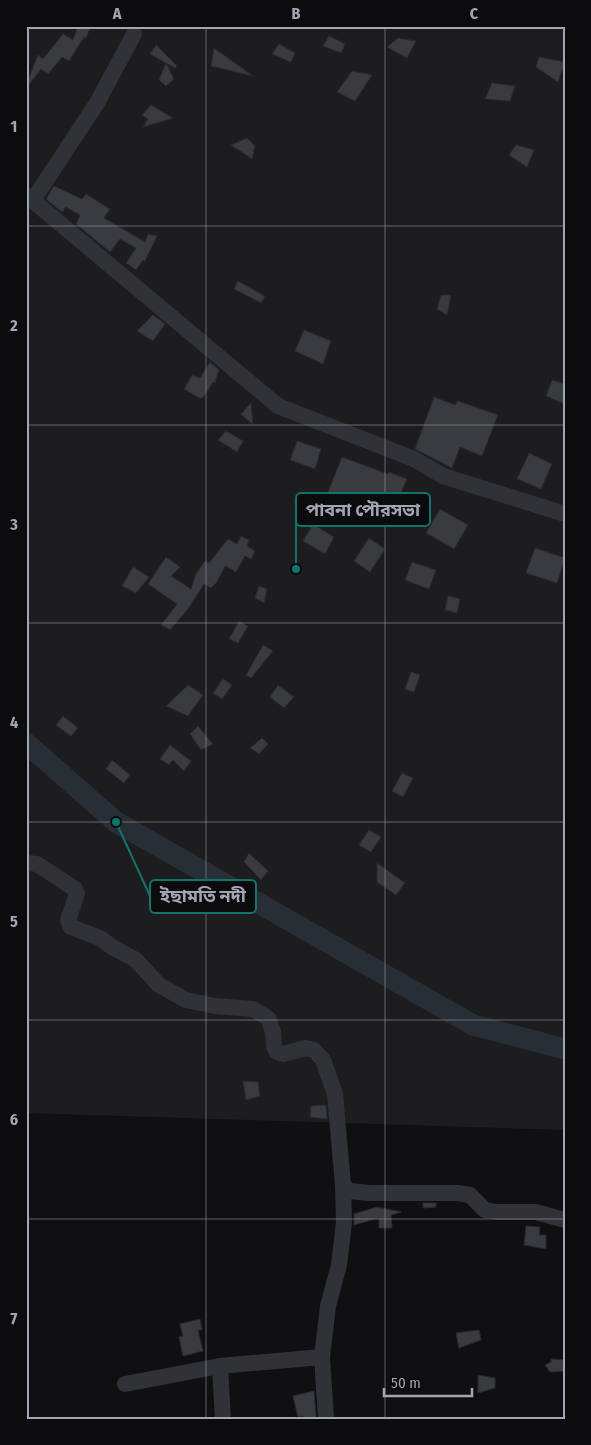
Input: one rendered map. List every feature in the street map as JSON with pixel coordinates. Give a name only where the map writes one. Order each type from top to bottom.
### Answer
[{"type":"street","points":[[134,34],[97,103],[30,198],[278,406],[414,460],[443,476],[565,514]]},
{"type":"street","points":[[26,863],[37,864],[75,888],[77,894],[68,920],[71,927],[100,938],[136,960],[159,985],[186,1000],[215,1006],[253,1009],[268,1018],[273,1032],[274,1047],[277,1052],[283,1054],[306,1048],[314,1050],[323,1060],[334,1094],[343,1185],[344,1222],[339,1265],[328,1306],[322,1357],[326,1418]]},
{"type":"street","points":[[343,1185],[350,1190],[369,1193],[458,1193],[470,1195],[485,1210],[496,1212],[536,1212],[565,1220]]},
{"type":"street","points":[[125,1384],[220,1366],[322,1357]]},
{"type":"street","points":[[220,1366],[223,1419]]},
{"type":"shaded area","points":[[26,26],[565,26],[565,1130],[26,1113]]},
{"type":"building","points":[[78,26],[91,26],[86,38],[84,37],[69,61],[62,57],[48,74],[41,69],[28,86],[26,85],[38,55],[43,59],[63,34],[73,40]]},
{"type":"building","points":[[329,36],[345,44],[341,53],[323,46]]},
{"type":"building","points":[[398,38],[416,41],[407,58],[387,47]]},
{"type":"building","points":[[279,44],[295,53],[291,62],[272,54]]},
{"type":"building","points":[[156,45],[177,66],[175,68],[150,54]]},
{"type":"building","points":[[214,48],[253,76],[211,66]]},
{"type":"building","points":[[539,57],[565,62],[558,82],[536,67]]},
{"type":"building","points":[[166,63],[174,79],[166,86],[159,80]]},
{"type":"building","points":[[352,71],[372,75],[355,101],[337,92]]},
{"type":"building","points":[[492,83],[515,86],[510,101],[485,99]]},
{"type":"building","points":[[151,105],[173,118],[143,127],[148,119],[142,115]]},
{"type":"building","points":[[247,138],[255,146],[252,159],[231,145]]},
{"type":"building","points":[[516,145],[534,150],[527,167],[509,155]]},
{"type":"building","points":[[54,186],[82,199],[86,194],[110,209],[104,218],[145,242],[148,234],[157,236],[145,261],[143,260],[136,270],[126,263],[136,248],[120,239],[110,252],[76,224],[80,215],[66,207],[62,212],[46,199]]},
{"type":"building","points":[[238,281],[265,296],[261,303],[234,289]]},
{"type":"building","points":[[441,295],[451,295],[447,315],[437,309]]},
{"type":"building","points":[[153,315],[165,324],[153,341],[137,331]]},
{"type":"building","points":[[304,330],[331,341],[323,364],[295,351]]},
{"type":"building","points":[[210,362],[219,370],[215,383],[213,382],[203,398],[199,398],[184,389],[192,375],[200,378]]},
{"type":"building","points":[[552,380],[565,384],[565,404],[546,396]]},
{"type":"building","points":[[434,397],[455,405],[458,401],[498,415],[482,456],[460,447],[452,468],[415,449]]},
{"type":"building","points":[[251,403],[253,425],[241,414]]},
{"type":"building","points":[[226,431],[243,441],[237,452],[218,440]]},
{"type":"building","points":[[297,441],[321,449],[315,469],[290,460]]},
{"type":"building","points":[[529,453],[552,464],[541,489],[517,479]]},
{"type":"building","points":[[342,457],[407,479],[401,493],[408,496],[403,510],[363,496],[360,504],[328,492]]},
{"type":"building","points":[[440,509],[468,525],[454,549],[426,533]]},
{"type":"building","points":[[313,524],[334,537],[325,554],[303,541]]},
{"type":"building","points":[[241,536],[249,540],[247,546],[255,551],[251,559],[245,556],[236,572],[225,566],[217,582],[211,588],[204,584],[188,609],[170,630],[161,625],[177,604],[148,584],[166,557],[180,567],[171,576],[191,589],[196,574],[205,561],[209,563],[228,539],[237,544]]},
{"type":"building","points":[[369,538],[385,549],[370,572],[354,561]]},
{"type":"building","points":[[535,548],[565,558],[557,583],[526,573]]},
{"type":"building","points":[[412,562],[436,570],[429,589],[405,580]]},
{"type":"building","points":[[133,567],[149,577],[136,593],[122,586]]},
{"type":"building","points":[[259,586],[267,589],[264,603],[255,598]]},
{"type":"building","points":[[448,596],[460,599],[457,613],[445,610]]},
{"type":"building","points":[[239,621],[248,626],[238,643],[229,639]]},
{"type":"building","points":[[263,645],[273,651],[251,678],[246,675]]},
{"type":"building","points":[[411,672],[420,675],[414,692],[405,689]]},
{"type":"building","points":[[223,679],[232,685],[222,699],[213,693]]},
{"type":"building","points":[[188,685],[203,695],[188,716],[166,706]]},
{"type":"building","points":[[278,685],[294,697],[284,708],[270,697]]},
{"type":"building","points":[[63,716],[78,728],[71,736],[56,725]]},
{"type":"building","points":[[198,726],[213,744],[201,750],[190,734]]},
{"type":"building","points":[[262,738],[268,744],[259,754],[250,748]]},
{"type":"building","points":[[170,745],[191,761],[184,771],[173,760],[169,765],[160,759]]},
{"type":"building","points":[[112,760],[130,775],[124,783],[106,769]]},
{"type":"building","points":[[402,773],[413,778],[403,797],[392,791]]},
{"type":"building","points":[[369,830],[381,837],[371,852],[359,845]]},
{"type":"building","points":[[249,853],[268,871],[261,880],[244,862]]},
{"type":"building","points":[[377,863],[405,883],[396,895],[377,882]]},
{"type":"building","points":[[243,1081],[258,1082],[260,1096],[246,1100]]},
{"type":"building","points":[[326,1105],[327,1119],[310,1117],[311,1106]]},
{"type":"building","points":[[423,1203],[436,1203],[436,1207],[423,1208]]},
{"type":"building","points":[[377,1207],[401,1212],[391,1215],[392,1228],[379,1228],[379,1218],[354,1225],[354,1214]]},
{"type":"building","points":[[526,1226],[540,1227],[539,1235],[546,1235],[546,1249],[524,1245]]},
{"type":"building","points":[[200,1319],[202,1330],[198,1330],[203,1351],[183,1356],[179,1337],[183,1336],[180,1324]]},
{"type":"building","points":[[479,1330],[481,1340],[459,1348],[456,1333]]},
{"type":"building","points":[[551,1359],[565,1360],[565,1371],[550,1372],[545,1365],[551,1362]]},
{"type":"building","points":[[478,1375],[495,1378],[495,1388],[478,1393]]},
{"type":"building","points":[[314,1391],[316,1417],[304,1419],[303,1416],[298,1417],[293,1396]]},
{"type":"waterway","points":[[26,743],[116,822],[473,1025],[565,1049]]},
{"type":"place","name":"পাবনা পৌরসভা","points":[[296,569]]},
{"type":"place","name":"ইছামতি নদী","points":[[116,822]]}]
